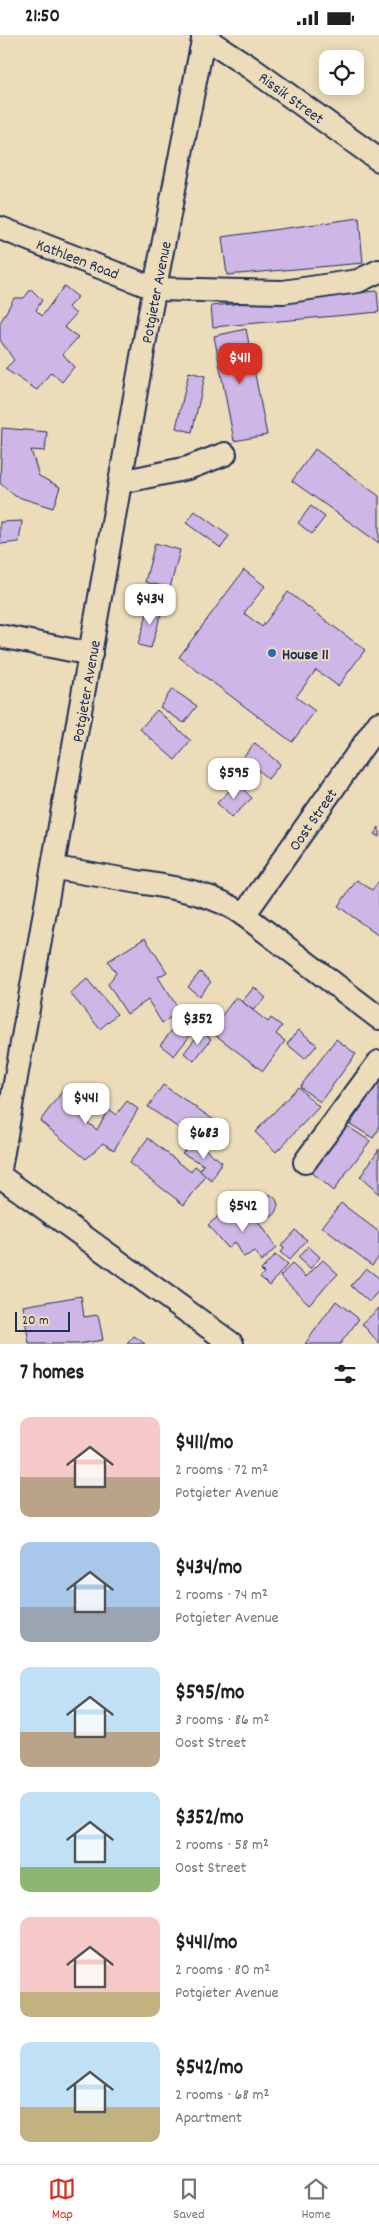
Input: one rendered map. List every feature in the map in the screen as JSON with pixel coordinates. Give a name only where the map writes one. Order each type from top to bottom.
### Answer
[{"type":"street","name":"Rissik Street","points":[[203,36],[379,160]]},
{"type":"street","name":"Potgieter Avenue","points":[[0,1169],[156,289],[203,36]]},
{"type":"street","name":"Kathleen Road","points":[[0,228],[156,289]]},
{"type":"street","points":[[156,289],[284,292],[358,281],[379,271]]},
{"type":"street","points":[[122,482],[188,467],[225,454]]},
{"type":"street","points":[[0,636],[91,654]]},
{"type":"street","name":"Oost Street","points":[[244,915],[379,723]]},
{"type":"street","points":[[54,868],[207,896],[224,902],[244,915],[379,1018]]},
{"type":"street","points":[[305,1162],[379,1062]]},
{"type":"street","points":[[0,1177],[232,1344]]},
{"type":"building","points":[[359,218],[363,263],[227,275],[222,237]]},
{"type":"building","points":[[64,286],[78,297],[68,307],[76,314],[64,327],[78,337],[63,354],[74,367],[62,382],[51,372],[37,390],[5,369],[14,360],[0,340],[0,323],[14,298],[24,298],[31,289],[42,300],[36,310],[42,316]]},
{"type":"building","points":[[377,291],[379,312],[213,327],[211,306]]},
{"type":"building","points":[[246,329],[267,435],[234,441],[214,336]]},
{"type":"building","points":[[189,372],[205,376],[192,432],[176,428]]},
{"type":"building","points":[[2,428],[47,432],[45,451],[31,450],[39,476],[60,487],[53,508],[15,496],[0,483]]},
{"type":"building","points":[[315,449],[379,496],[379,543],[292,481]]},
{"type":"building","points":[[311,506],[325,517],[312,534],[298,523]]},
{"type":"building","points":[[195,511],[229,536],[221,548],[186,523]]},
{"type":"building","points":[[22,521],[19,542],[0,544],[0,522]]},
{"type":"building","points":[[155,543],[180,550],[170,588],[145,582]]},
{"type":"building","name":"House 11","points":[[244,570],[265,586],[244,613],[262,627],[288,592],[365,650],[338,686],[316,670],[296,697],[315,711],[292,742],[179,657]]},
{"type":"building","points":[[150,603],[163,607],[151,648],[138,645]]},
{"type":"building","points":[[172,689],[197,706],[184,723],[160,707]]},
{"type":"building","points":[[157,710],[191,741],[175,760],[140,729]]},
{"type":"building","points":[[255,743],[280,764],[268,779],[243,757]]},
{"type":"building","points":[[237,783],[252,798],[231,818],[217,803]]},
{"type":"building","points":[[379,827],[379,837],[374,834]]},
{"type":"building","points":[[357,880],[372,890],[379,881],[379,936],[338,906]]},
{"type":"building","points":[[145,938],[167,972],[158,977],[180,1011],[162,1023],[148,1000],[127,1014],[108,984],[116,973],[108,961]]},
{"type":"building","points":[[200,972],[211,982],[199,996],[188,987]]},
{"type":"building","points":[[87,979],[117,1014],[100,1029],[70,993]]},
{"type":"building","points":[[254,987],[266,998],[253,1010],[242,1002]]},
{"type":"building","points":[[236,997],[268,1022],[271,1018],[282,1026],[276,1034],[285,1041],[263,1071],[210,1031]]},
{"type":"building","points":[[186,1013],[199,1024],[174,1056],[160,1045]]},
{"type":"building","points":[[299,1030],[317,1045],[305,1059],[287,1044]]},
{"type":"building","points":[[201,1031],[211,1039],[194,1061],[184,1053]]},
{"type":"building","points":[[336,1039],[356,1054],[320,1102],[300,1087]]},
{"type":"building","points":[[379,1081],[379,1129],[373,1138],[350,1124]]},
{"type":"building","points":[[163,1085],[220,1124],[205,1146],[148,1107]]},
{"type":"building","points":[[298,1087],[319,1107],[276,1152],[255,1132]]},
{"type":"building","points":[[64,1089],[90,1108],[81,1117],[97,1130],[108,1109],[116,1115],[127,1101],[138,1109],[114,1150],[103,1143],[86,1159],[40,1121]]},
{"type":"building","points":[[347,1126],[370,1141],[333,1191],[308,1170]]},
{"type":"building","points":[[148,1138],[191,1172],[195,1166],[207,1175],[184,1205],[129,1163]]},
{"type":"building","points":[[194,1141],[222,1162],[212,1181],[200,1171],[204,1165],[182,1153]]},
{"type":"building","points":[[379,1149],[379,1194],[360,1177]]},
{"type":"building","points":[[266,1194],[275,1197],[278,1206],[275,1215],[266,1218],[257,1215],[254,1206],[257,1197]]},
{"type":"building","points":[[341,1203],[379,1232],[379,1256],[372,1265],[322,1227]]},
{"type":"building","points":[[247,1206],[276,1248],[261,1262],[255,1252],[243,1257],[234,1242],[227,1248],[208,1225],[228,1208],[236,1217]]},
{"type":"building","points":[[295,1230],[307,1240],[289,1260],[280,1252],[284,1248],[281,1246]]},
{"type":"building","points":[[308,1246],[320,1257],[310,1269],[298,1258]]},
{"type":"building","points":[[275,1255],[287,1265],[270,1285],[260,1277],[264,1273],[261,1270]]},
{"type":"building","points":[[323,1260],[338,1274],[309,1304],[280,1276],[292,1264],[306,1277]]},
{"type":"building","points":[[366,1268],[379,1278],[379,1290],[369,1302],[351,1286]]},
{"type":"building","points":[[81,1296],[84,1317],[98,1315],[103,1340],[78,1344],[29,1344],[23,1306]]},
{"type":"building","points":[[336,1301],[359,1319],[340,1344],[305,1344]]},
{"type":"building","points":[[379,1308],[379,1343],[362,1324]]},
{"type":"building","points":[[134,1336],[145,1344],[127,1344]]},
{"type":"place","name":"House 11","points":[[272,653]]}]
